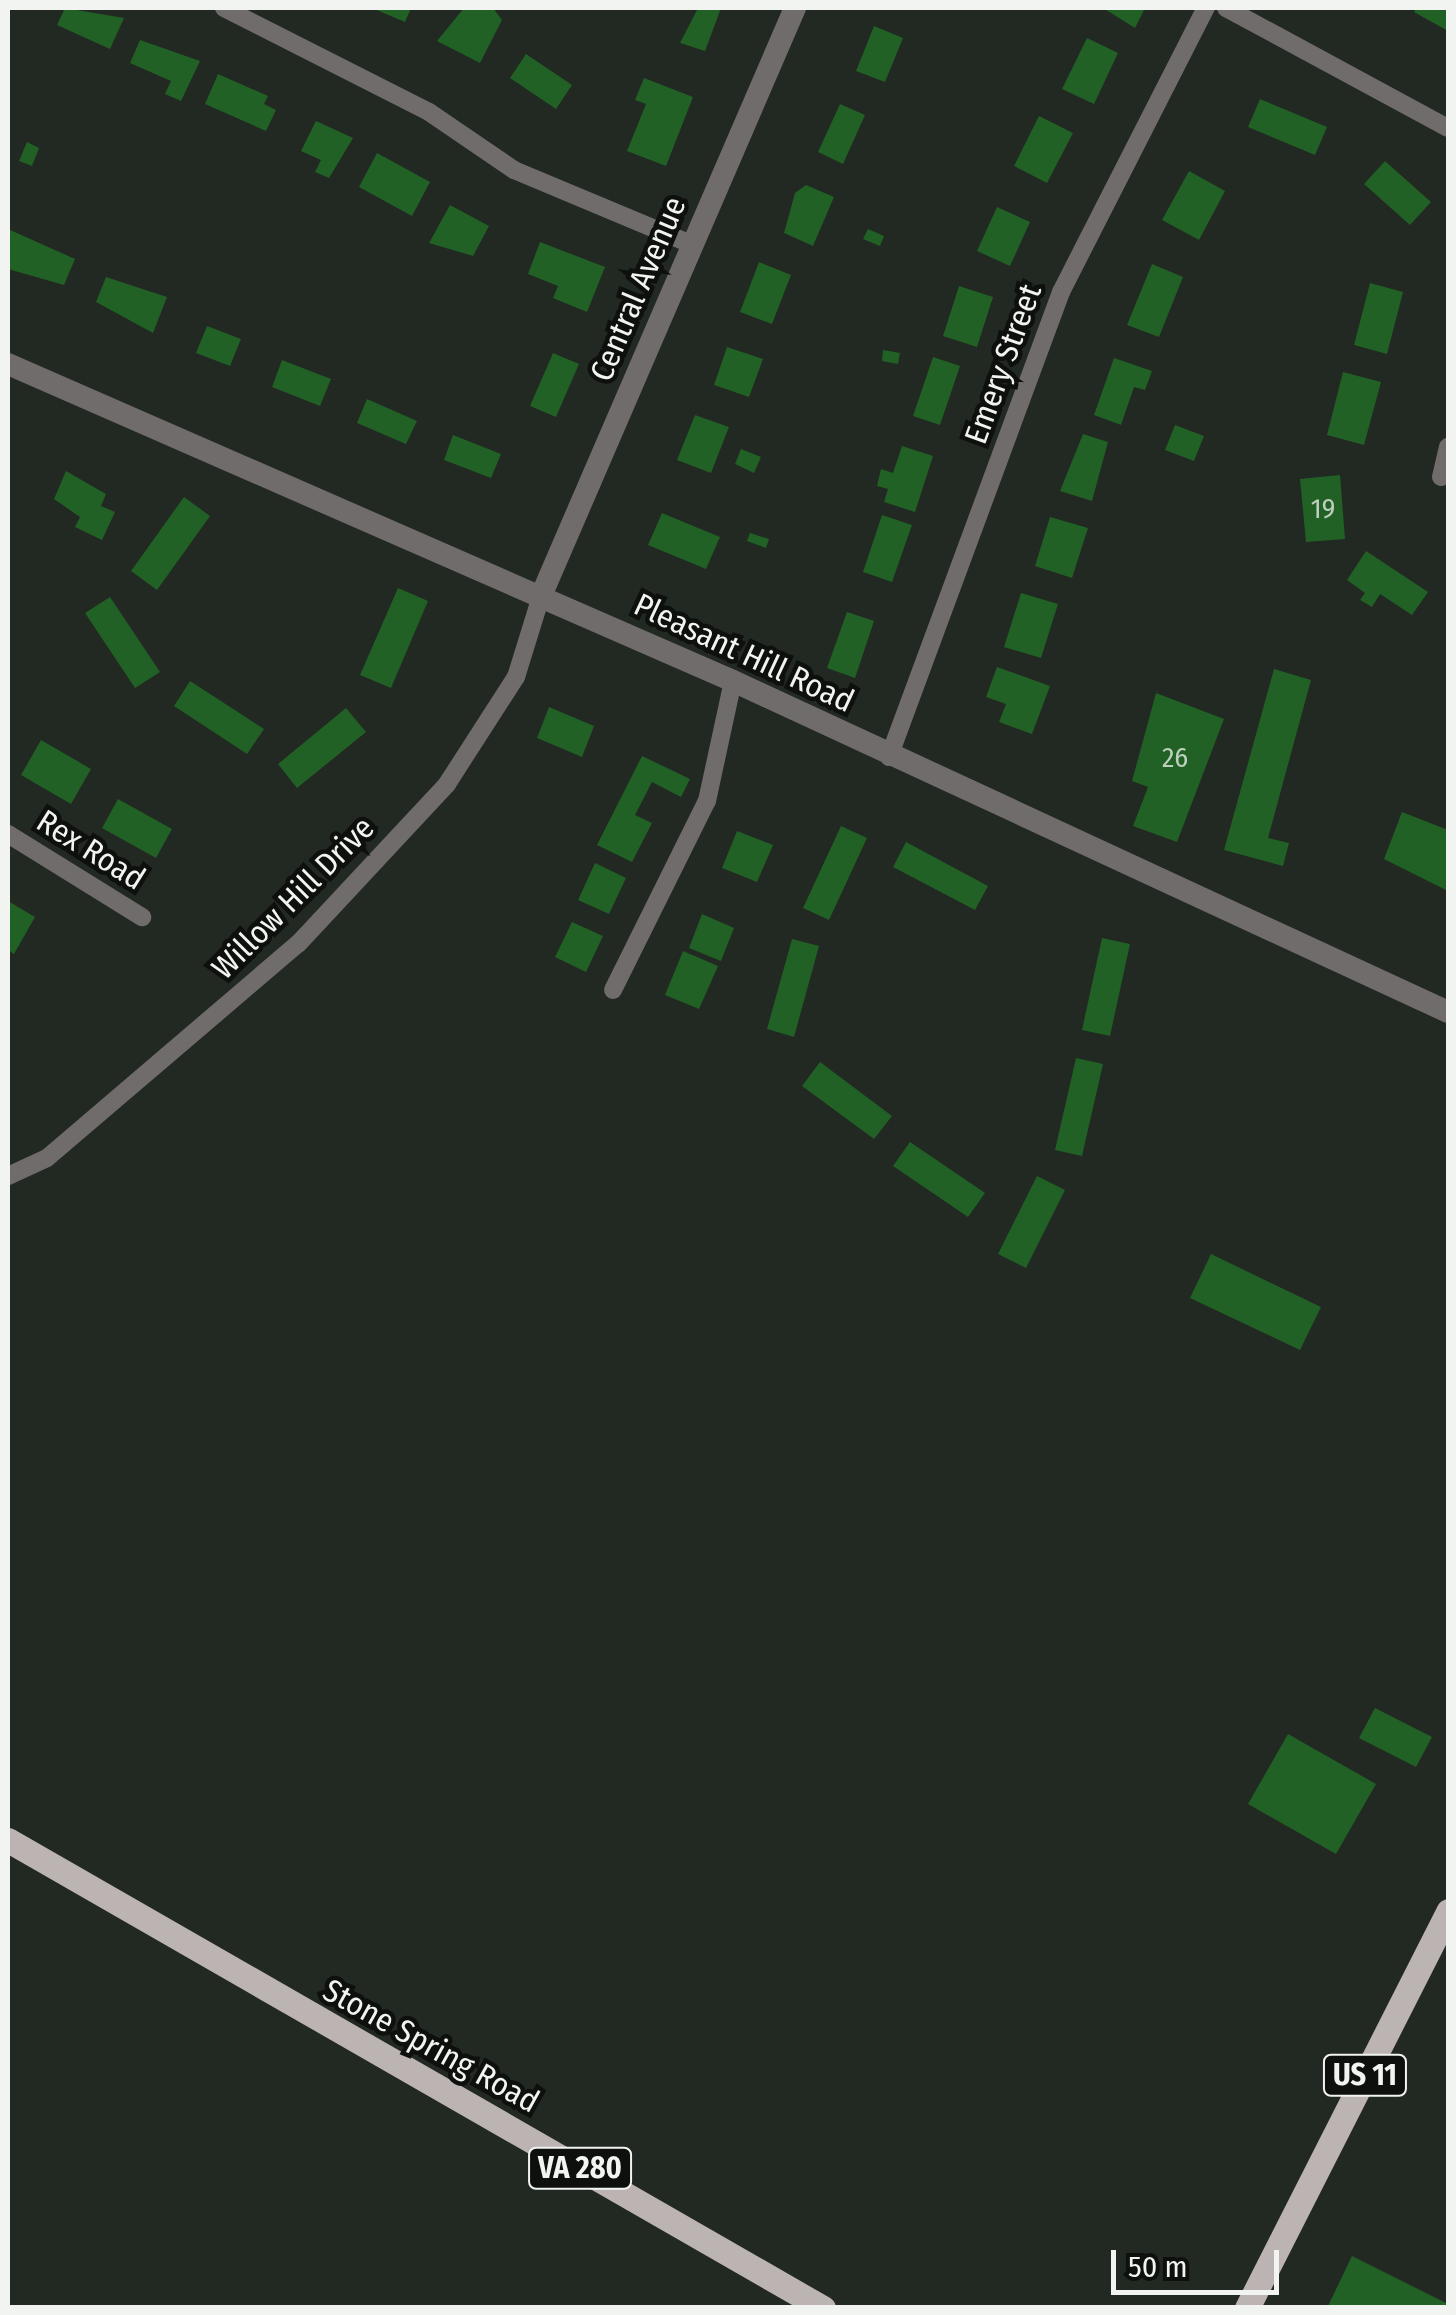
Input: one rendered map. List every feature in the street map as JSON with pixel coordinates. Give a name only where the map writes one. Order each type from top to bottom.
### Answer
[{"type":"main road","name":"Stone Spring Road","points":[[8,1840],[823,2308]]},
{"type":"main road","name":"US 11","points":[[1247,2308],[1448,1912]]},
{"type":"street","points":[[224,8],[429,112],[514,170],[691,244]]},
{"type":"street","name":"Central Avenue","points":[[542,596],[795,8]]},
{"type":"street","name":"Emery Street","points":[[890,756],[1061,292],[1206,8]]},
{"type":"street","points":[[1226,8],[1448,128]]},
{"type":"street","name":"Pleasant Hill Road","points":[[8,364],[734,680],[890,756],[1448,1012]]},
{"type":"street","points":[[1441,477],[1448,447]]},
{"type":"street","name":"Willow Hill Drive","points":[[8,1176],[47,1158],[298,944],[447,784],[516,678],[542,596]]},
{"type":"street","points":[[613,990],[707,801],[734,680]]},
{"type":"street","name":"Rex Road","points":[[8,834],[142,918]]},
{"type":"building","points":[[65,8],[124,18],[110,49],[57,25]]},
{"type":"building","points":[[372,8],[411,8],[405,22]]},
{"type":"building","points":[[464,8],[493,8],[502,20],[480,63],[437,41]]},
{"type":"building","points":[[698,8],[721,8],[705,51],[680,43]]},
{"type":"building","points":[[1103,8],[1145,8],[1135,28]]},
{"type":"building","points":[[1416,8],[1448,8],[1448,31],[1414,12]]},
{"type":"building","points":[[874,26],[903,38],[885,82],[856,71]]},
{"type":"building","points":[[1087,38],[1118,53],[1094,104],[1062,89]]},
{"type":"building","points":[[140,40],[200,61],[181,101],[165,94],[171,81],[130,63]]},
{"type":"building","points":[[526,54],[572,85],[556,109],[510,78]]},
{"type":"building","points":[[218,74],[268,96],[264,104],[276,110],[266,131],[205,104]]},
{"type":"building","points":[[644,78],[693,97],[666,166],[627,151],[646,104],[635,100]]},
{"type":"building","points":[[1260,99],[1327,127],[1315,155],[1248,127]]},
{"type":"building","points":[[840,104],[865,115],[843,164],[818,152]]},
{"type":"building","points":[[1039,116],[1073,133],[1047,183],[1014,166]]},
{"type":"building","points":[[316,121],[353,138],[329,178],[315,172],[321,160],[301,151]]},
{"type":"building","points":[[27,142],[39,148],[32,166],[19,161]]},
{"type":"building","points":[[377,153],[430,182],[412,216],[359,187]]},
{"type":"building","points":[[1385,161],[1431,202],[1410,225],[1364,184]]},
{"type":"building","points":[[1189,171],[1225,191],[1199,240],[1162,220]]},
{"type":"building","points":[[806,185],[834,197],[813,246],[784,233],[795,193]]},
{"type":"building","points":[[450,205],[489,226],[473,256],[429,243]]},
{"type":"building","points":[[997,207],[1030,222],[1010,266],[977,251]]},
{"type":"building","points":[[8,229],[75,259],[64,285],[8,269]]},
{"type":"building","points":[[868,229],[884,236],[880,246],[863,239]]},
{"type":"building","points":[[540,242],[605,267],[587,312],[553,298],[558,286],[528,274]]},
{"type":"building","points":[[759,262],[791,275],[772,324],[740,312]]},
{"type":"building","points":[[1152,264],[1183,277],[1159,337],[1127,325]]},
{"type":"building","points":[[106,277],[167,297],[153,333],[96,302]]},
{"type":"building","points":[[1370,283],[1403,292],[1387,354],[1354,345]]},
{"type":"building","points":[[959,286],[993,297],[977,347],[943,336]]},
{"type":"building","points":[[207,326],[241,339],[230,366],[196,353]]},
{"type":"building","points":[[727,347],[763,359],[749,397],[714,385]]},
{"type":"building","points":[[883,350],[900,353],[898,364],[882,361]]},
{"type":"building","points":[[553,353],[579,364],[556,417],[530,406]]},
{"type":"building","points":[[933,357],[960,366],[940,425],[913,416]]},
{"type":"building","points":[[1114,358],[1152,371],[1145,390],[1134,387],[1121,425],[1094,415]]},
{"type":"building","points":[[282,360],[331,379],[320,406],[272,387]]},
{"type":"building","points":[[1343,372],[1381,382],[1364,445],[1327,435]]},
{"type":"building","points":[[367,399],[417,421],[406,444],[357,423]]},
{"type":"building","points":[[695,415],[729,427],[711,473],[677,460]]},
{"type":"building","points":[[1175,425],[1204,436],[1194,461],[1165,450]]},
{"type":"building","points":[[1083,434],[1108,442],[1092,501],[1060,491]]},
{"type":"building","points":[[453,435],[501,454],[491,478],[444,460]]},
{"type":"building","points":[[902,446],[933,456],[915,512],[884,502],[888,489],[877,486],[881,469],[893,473]]},
{"type":"building","points":[[741,449],[761,457],[754,473],[735,464]]},
{"type":"building","points":[[66,471],[106,494],[101,506],[115,512],[102,540],[75,527],[80,517],[54,499]]},
{"type":"building","points":[[1340,475],[1345,539],[1306,542],[1300,479]]},
{"type":"building","points":[[184,497],[210,516],[157,590],[131,571]]},
{"type":"building","points":[[662,513],[720,537],[706,569],[648,545]]},
{"type":"building","points":[[882,515],[912,525],[892,582],[863,572]]},
{"type":"building","points":[[1050,517],[1088,528],[1072,578],[1035,566]]},
{"type":"building","points":[[750,533],[769,539],[766,548],[747,541]]},
{"type":"building","points":[[1366,551],[1428,592],[1412,615],[1380,594],[1372,607],[1360,600],[1365,593],[1347,580]]},
{"type":"building","points":[[398,588],[428,601],[391,688],[360,675]]},
{"type":"building","points":[[1021,593],[1058,604],[1041,658],[1004,647]]},
{"type":"building","points":[[110,597],[160,672],[135,688],[85,613]]},
{"type":"building","points":[[847,612],[874,621],[855,678],[827,668]]},
{"type":"building","points":[[997,667],[1050,686],[1032,734],[999,722],[1006,704],[986,697]]},
{"type":"building","points":[[1274,669],[1311,680],[1268,838],[1289,843],[1283,866],[1224,850]]},
{"type":"building","points":[[190,681],[264,729],[247,754],[174,706]]},
{"type":"building","points":[[1156,693],[1224,719],[1177,842],[1133,826],[1148,787],[1132,781]]},
{"type":"building","points":[[549,707],[594,726],[582,757],[537,738]]},
{"type":"building","points":[[346,708],[366,732],[297,788],[278,764]]},
{"type":"building","points":[[41,740],[91,769],[71,804],[21,775]]},
{"type":"building","points":[[642,756],[690,779],[681,797],[652,782],[635,815],[652,823],[632,862],[597,845]]},
{"type":"building","points":[[118,799],[172,829],[156,858],[102,828]]},
{"type":"building","points":[[1402,812],[1448,830],[1448,891],[1384,859]]},
{"type":"building","points":[[841,826],[867,838],[829,920],[803,908]]},
{"type":"building","points":[[737,831],[773,845],[757,882],[722,868]]},
{"type":"building","points":[[906,842],[988,886],[975,910],[893,867]]},
{"type":"building","points":[[595,863],[626,878],[609,914],[578,900]]},
{"type":"building","points":[[8,901],[35,917],[14,954],[8,950]]},
{"type":"building","points":[[702,914],[734,928],[721,961],[689,948]]},
{"type":"building","points":[[572,922],[603,936],[586,972],[555,957]]},
{"type":"building","points":[[1102,938],[1130,944],[1110,1036],[1082,1030]]},
{"type":"building","points":[[792,939],[819,946],[794,1037],[767,1029]]},
{"type":"building","points":[[683,951],[718,966],[699,1009],[665,995]]},
{"type":"building","points":[[1076,1058],[1103,1064],[1082,1156],[1055,1150]]},
{"type":"building","points":[[820,1062],[892,1116],[874,1139],[802,1086]]},
{"type":"building","points":[[910,1142],[985,1193],[968,1217],[893,1166]]},
{"type":"building","points":[[1037,1176],[1065,1190],[1026,1268],[998,1254]]},
{"type":"building","points":[[1211,1254],[1321,1307],[1300,1350],[1190,1298]]},
{"type":"building","points":[[1375,1708],[1432,1737],[1416,1767],[1359,1738]]},
{"type":"building","points":[[1288,1734],[1376,1784],[1336,1854],[1248,1804]]},
{"type":"building","points":[[1352,2256],[1448,2304],[1448,2308],[1327,2308]]}]
